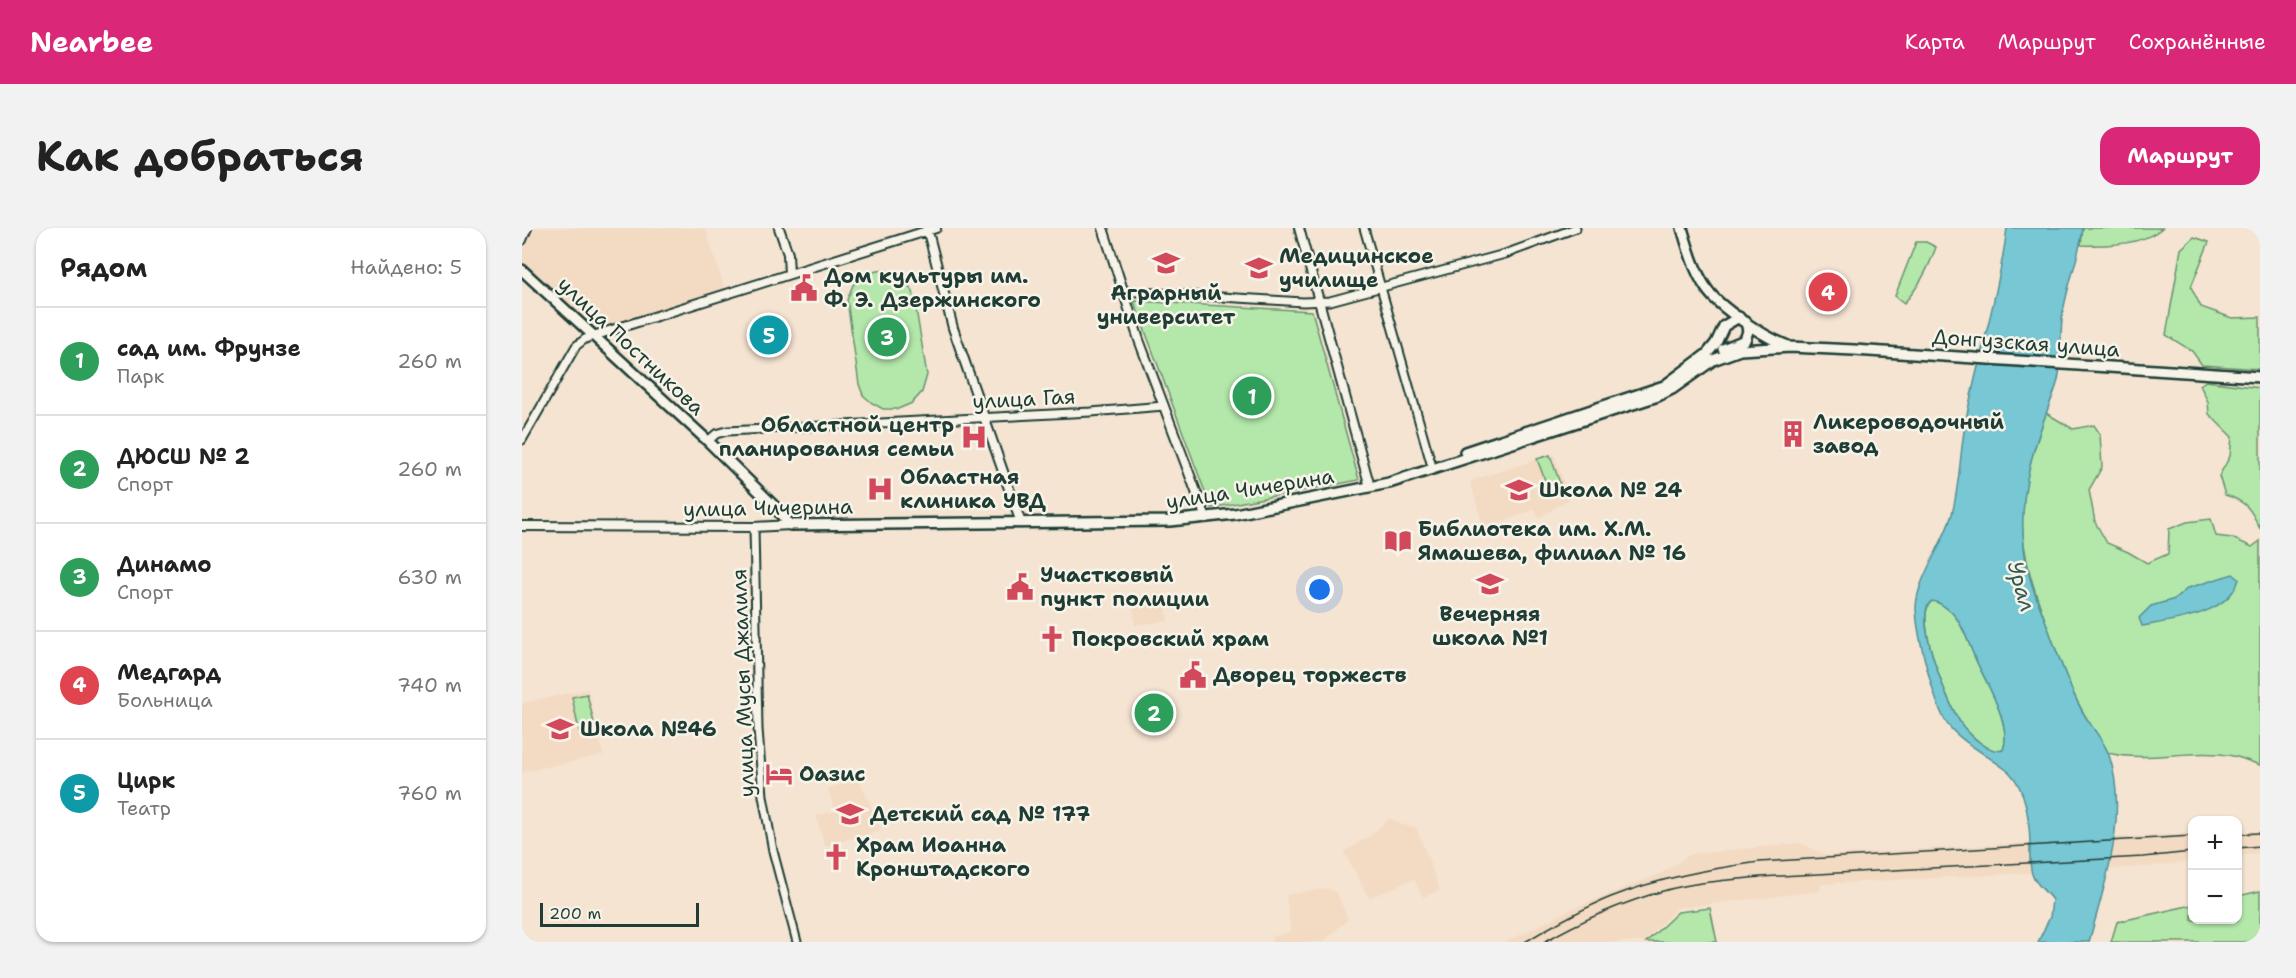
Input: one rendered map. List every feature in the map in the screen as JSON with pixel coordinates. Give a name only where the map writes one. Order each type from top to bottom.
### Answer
[{"type":"main road","points":[[522,240],[527,228]]},
{"type":"main road","points":[[779,228],[788,254],[789,274]]},
{"type":"main road","points":[[1103,228],[1122,291],[1206,518]]},
{"type":"main road","points":[[1299,228],[1370,487]]},
{"type":"main road","points":[[1682,228],[1704,286],[1714,298],[1743,320],[1790,347]]},
{"type":"main road","points":[[593,336],[930,229],[953,328],[1021,523]]},
{"type":"main road","name":"улица Постникова","points":[[522,270],[708,441],[774,506],[790,525]]},
{"type":"main road","points":[[1743,320],[1748,331],[1745,340],[1733,346],[1722,337],[1723,328],[1730,321],[1743,320]]},
{"type":"main road","name":"улица Чичерина","points":[[522,526],[754,527],[1170,521],[1206,518],[1389,483],[1664,386],[1707,354],[1716,343],[1723,328]]},
{"type":"main road","name":"улица Чичерина","points":[[1432,466],[1658,396],[1672,389],[1733,346],[1790,347]]},
{"type":"main road","name":"Донгузская улица","points":[[1790,347],[2260,377]]},
{"type":"street","points":[[1365,228],[1432,466]]},
{"type":"street","points":[[1122,291],[1320,302],[1344,299],[1505,254],[1576,228]]},
{"type":"street","points":[[522,440],[576,346],[593,336]]},
{"type":"street","name":"улица Гая","points":[[708,441],[716,434],[727,431],[1164,406]]},
{"type":"street","name":"улица Мусы Джалиля","points":[[754,527],[758,729],[763,796],[773,851],[797,942]]},
{"type":"shaded area","points":[[532,228],[705,228],[725,290],[595,332],[522,266],[522,254]]},
{"type":"shaded area","name":"Школа № 24","points":[[1554,454],[1569,499],[1539,518],[1535,509],[1484,530],[1470,481]]},
{"type":"shaded area","points":[[1165,593],[1168,621],[1135,625],[1132,596]]},
{"type":"shaded area","name":"Школа №46","points":[[588,689],[603,755],[522,772],[522,703]]},
{"type":"shaded area","name":"Детский сад № 177","points":[[859,779],[881,830],[825,846],[816,816],[835,811],[828,789]]},
{"type":"shaded area","points":[[1390,818],[1402,825],[1416,827],[1440,890],[1423,897],[1414,879],[1369,898],[1344,852],[1370,836]]},
{"type":"shaded area","points":[[2242,831],[2260,831],[2260,853],[2242,855]]},
{"type":"shaded area","points":[[2188,833],[2188,862],[2147,867],[1821,884],[1820,891],[1677,908],[1643,942],[1506,942],[1574,908],[1662,873],[1691,854],[1801,843],[1826,855]]},
{"type":"shaded area","points":[[1328,888],[1337,893],[1348,919],[1323,942],[1272,942],[1271,937],[1291,932],[1286,895]]},
{"type":"green space","points":[[2083,228],[2162,228],[2154,234],[2134,241],[2112,245],[2081,245]]},
{"type":"green space","points":[[2194,237],[2209,242],[2191,287],[2201,307],[2232,318],[2260,317],[2260,369],[2202,365],[2192,351],[2166,335],[2181,249]]},
{"type":"green space","points":[[1916,242],[1926,242],[1936,247],[1923,276],[1904,303],[1895,296]]},
{"type":"green space","points":[[884,270],[899,274],[913,291],[927,375],[922,392],[912,403],[898,409],[883,409],[863,395],[859,384],[847,300],[853,285],[861,278],[872,272]]},
{"type":"green space","points":[[1134,301],[1312,311],[1359,480],[1211,508]]},
{"type":"green space","points":[[2206,381],[2260,388],[2260,529],[2254,516],[2243,503],[2225,495],[2219,476],[2230,456],[2232,437],[2209,414],[2208,402],[2200,385]]},
{"type":"green space","points":[[2046,413],[2073,429],[2094,425],[2100,434],[2102,467],[2089,490],[2095,522],[2107,543],[2147,563],[2168,554],[2169,529],[2187,522],[2211,519],[2216,536],[2232,538],[2252,547],[2260,541],[2260,765],[2218,754],[2139,757],[2108,753],[2088,721],[2069,684],[2046,623],[2035,592],[2024,544],[2022,511],[2025,486]]},
{"type":"green space","points":[[1550,455],[1560,483],[1548,488],[1537,459]]},
{"type":"green space","points":[[1932,601],[1950,611],[1964,631],[2001,716],[2005,740],[2003,750],[1992,749],[1975,738],[1956,715],[1941,681],[1929,641],[1926,623],[1927,609]]},
{"type":"green space","points":[[587,694],[595,727],[579,731],[572,697]]},
{"type":"green space","points":[[2260,891],[2260,942],[2111,942],[2117,922],[2188,906],[2188,924],[2242,924],[2242,895]]},
{"type":"green space","points":[[1710,908],[1717,942],[1646,942],[1678,912]]},
{"type":"water","name":"Урал","points":[[2007,228],[2083,228],[2063,312],[2058,380],[2035,446],[2027,479],[2023,529],[2027,566],[2062,667],[2084,715],[2100,737],[2109,755],[2115,778],[2116,825],[2108,873],[2089,942],[2038,942],[2050,917],[2052,900],[2032,874],[2029,823],[2023,795],[2009,772],[1961,738],[1948,725],[1932,686],[1922,650],[1917,618],[1916,607],[1921,584],[1952,514],[1966,419]],"holes":[[[1932,601],[1953,614],[1964,631],[2001,716],[2005,740],[2003,750],[1992,749],[1975,738],[1962,725],[1949,700],[1934,661],[1926,623],[1927,609]]]},
{"type":"water","points":[[2233,574],[2239,579],[2233,591],[2224,601],[2212,608],[2184,618],[2142,626],[2139,618],[2151,606],[2175,599],[2188,588]]},
{"type":"railway","points":[[2242,834],[2260,833]]},
{"type":"railway","points":[[1525,942],[1578,912],[1629,890],[1684,875],[1740,865],[2188,836]]},
{"type":"railway","points":[[2242,848],[2260,846]]},
{"type":"railway","points":[[1544,942],[1587,919],[1617,907],[1663,891],[1699,883],[1760,877],[2143,857],[2188,852]]},
{"type":"place","name":"Аграрный университет","points":[[1166,263]]},
{"type":"place","name":"Медицинское училище","points":[[1259,268]]},
{"type":"place","name":"Дом культуры им. Ф. Э. Дзержинского","points":[[804,288]]},
{"type":"place","name":"Медгард","points":[[1828,292]]},
{"type":"place","name":"Цирк","points":[[769,335]]},
{"type":"place","name":"Динамо","points":[[887,337]]},
{"type":"place","name":"сад им. Фрунзе","points":[[1252,396]]},
{"type":"place","name":"Ликероводочный завод","points":[[1793,434]]},
{"type":"place","name":"Областной центр планирования семьи","points":[[974,437]]},
{"type":"place","name":"Областная клиника УВД","points":[[880,489]]},
{"type":"place","name":"Школа № 24","points":[[1519,490]]},
{"type":"place","name":"Библиотека им. Х.М. Ямашева, филиал № 16","points":[[1398,541]]},
{"type":"place","name":"Вечерняя школа №1","points":[[1490,584]]},
{"type":"place","name":"Участковый пункт полиции","points":[[1020,587]]},
{"type":"place","name":"Покровский храм","points":[[1052,639]]},
{"type":"place","name":"Дворец торжеств","points":[[1193,675]]},
{"type":"place","name":"ДЮСШ № 2","points":[[1154,713]]},
{"type":"place","name":"Школа №46","points":[[560,729]]},
{"type":"place","name":"Оазис","points":[[779,774]]},
{"type":"place","name":"Детский сад № 177","points":[[850,814]]},
{"type":"place","name":"Храм Иоанна Кронштадского","points":[[836,857]]}]
